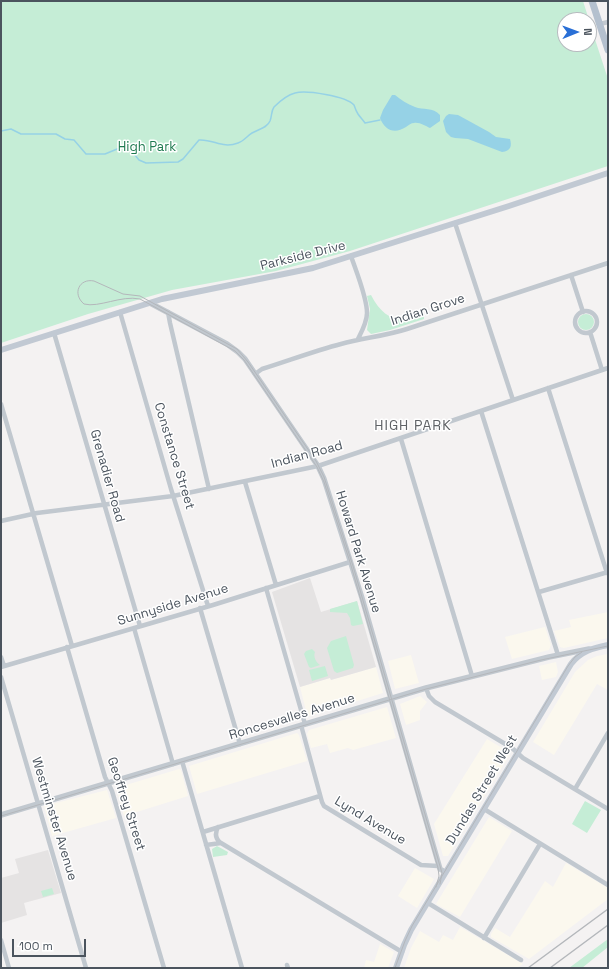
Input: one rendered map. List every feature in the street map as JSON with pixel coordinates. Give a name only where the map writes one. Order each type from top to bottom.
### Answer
[{"type":"main road","points":[[592,1],[608,50]]},
{"type":"main road","name":"Parkside Drive","points":[[1,350],[150,303],[313,268],[608,173]]},
{"type":"main road","name":"Dundas Street West","points":[[396,968],[411,930],[571,664],[580,655],[591,649],[608,645]]},
{"type":"street","points":[[600,24],[608,22]]},
{"type":"street","points":[[454,223],[513,400]]},
{"type":"street","points":[[351,256],[365,300],[367,312],[365,323],[358,339]]},
{"type":"street","name":"Indian Grove","points":[[254,374],[262,369],[320,350],[358,339],[393,333],[608,263]]},
{"type":"street","points":[[571,275],[583,312]]},
{"type":"street","name":"Howard Park Avenue","points":[[150,303],[235,349],[245,359],[318,466],[324,479],[350,562],[438,866]]},
{"type":"street","name":"Constance Street","points":[[120,312],[173,496],[208,606]]},
{"type":"street","points":[[168,312],[209,489]]},
{"type":"street","points":[[583,312],[589,312],[595,316],[596,325],[590,332],[583,333],[576,326],[575,323],[577,316],[583,312]]},
{"type":"street","points":[[590,332],[602,370]]},
{"type":"street","name":"Grenadier Road","points":[[54,333],[140,626]]},
{"type":"street","name":"Indian Road","points":[[1,520],[33,514],[173,496],[318,466],[608,368]]},
{"type":"street","points":[[539,592],[607,573],[548,388]]},
{"type":"street","name":"Geoffrey Street","points":[[1,404],[107,783],[114,797],[164,968]]},
{"type":"street","points":[[481,411],[558,655]]},
{"type":"street","points":[[401,438],[472,676]]},
{"type":"street","points":[[245,482],[276,585]]},
{"type":"street","name":"Sunnyside Avenue","points":[[2,667],[350,562]]},
{"type":"street","points":[[266,588],[295,690],[320,796]]},
{"type":"street","points":[[200,608],[240,744]]},
{"type":"street","points":[[134,628],[173,764]]},
{"type":"street","name":"Roncesvalles Avenue","points":[[1,815],[390,698],[558,655],[591,649]]},
{"type":"street","points":[[1,657],[2,667]]},
{"type":"street","name":"Westminster Avenue","points":[[1,677],[86,968]]},
{"type":"street","points":[[426,688],[431,699],[512,748],[523,758],[608,809]]},
{"type":"street","points":[[575,789],[608,733]]},
{"type":"street","points":[[182,761],[242,968]]},
{"type":"street","name":"Lynd Avenue","points":[[202,832],[320,796],[324,806],[421,865],[438,866]]},
{"type":"street","points":[[484,809],[608,885]]},
{"type":"street","points":[[218,827],[216,838],[221,843],[402,952]]},
{"type":"street","points":[[206,845],[221,843]]},
{"type":"street","points":[[484,938],[540,844]]},
{"type":"street","points":[[438,866],[445,872]]},
{"type":"street","points":[[428,903],[522,960]]},
{"type":"street","points":[[1,940],[9,968]]},
{"type":"shaded area","points":[[310,578],[321,612],[357,601],[376,667],[300,687],[272,592]]},
{"type":"shaded area","points":[[608,612],[608,638],[564,648],[560,647],[554,631],[571,627],[569,620]]},
{"type":"shaded area","points":[[545,627],[551,645],[549,650],[512,659],[505,637]]},
{"type":"shaded area","points":[[608,654],[608,690],[597,684],[554,755],[533,742],[575,672],[588,660],[597,656]]},
{"type":"shaded area","points":[[411,655],[419,683],[395,689],[388,661]]},
{"type":"shaded area","points":[[556,662],[558,672],[556,677],[542,680],[539,666]]},
{"type":"shaded area","points":[[376,667],[383,693],[309,716],[307,715],[300,687]]},
{"type":"shaded area","points":[[420,696],[427,702],[420,711],[420,720],[406,725],[400,704]]},
{"type":"shaded area","points":[[387,707],[396,738],[353,750],[348,748],[330,753],[327,744],[311,748],[307,734],[309,730]]},
{"type":"shaded area","points":[[297,733],[299,735],[307,761],[197,794],[189,766]]},
{"type":"shaded area","points":[[487,739],[510,754],[448,856],[443,856],[434,824]]},
{"type":"shaded area","points":[[179,769],[181,770],[188,796],[124,816],[116,788]]},
{"type":"shaded area","points":[[107,790],[116,818],[52,836],[44,806]]},
{"type":"shaded area","points":[[489,817],[512,831],[460,917],[436,904]]},
{"type":"shaded area","points":[[48,850],[61,893],[24,903],[27,915],[1,923],[1,878],[19,873],[15,859]]},
{"type":"shaded area","points":[[566,863],[608,888],[608,899],[529,959],[491,937],[491,934],[495,928],[510,937],[545,881],[553,887]]},
{"type":"shaded area","points":[[415,868],[434,879],[417,908],[398,896]]},
{"type":"shaded area","points":[[460,927],[523,964],[517,968],[404,968],[411,948],[420,931],[439,942],[443,935],[453,940]]},
{"type":"shaded area","points":[[380,944],[394,952],[388,968],[364,968],[366,960],[374,962]]},
{"type":"green space","name":"High Park","points":[[1,1],[583,1],[586,12],[557,12],[557,52],[597,52],[597,45],[608,79],[608,166],[350,251],[276,271],[172,290],[88,314],[1,343]]},
{"type":"green space","points":[[371,295],[381,310],[393,317],[407,319],[424,315],[424,319],[390,330],[371,334],[367,330],[370,309],[367,296]]},
{"type":"green space","points":[[583,314],[589,314],[594,319],[592,328],[589,330],[583,330],[578,325],[578,319]]},
{"type":"green space","points":[[357,601],[363,624],[353,626],[351,625],[350,618],[347,613],[330,612],[330,609]]},
{"type":"green space","points":[[346,636],[354,665],[353,668],[337,673],[334,671],[327,648],[331,641]]},
{"type":"green space","points":[[312,649],[315,652],[315,659],[320,665],[311,668],[309,667],[304,654],[306,651]]},
{"type":"green space","points":[[325,666],[328,676],[312,681],[309,670]]},
{"type":"green space","points":[[585,801],[601,810],[587,833],[572,824]]},
{"type":"green space","points":[[217,846],[228,852],[227,855],[213,857],[212,849]]},
{"type":"green space","points":[[52,888],[54,894],[43,897],[41,891]]},
{"type":"green space","points":[[608,939],[608,947],[582,968],[569,968]]},
{"type":"water","points":[[392,95],[395,95],[404,102],[415,107],[437,112],[440,115],[440,121],[430,128],[413,123],[402,129],[394,131],[391,130],[385,126],[380,118]]},
{"type":"water","points":[[449,114],[458,115],[496,137],[510,139],[510,148],[507,151],[502,152],[468,139],[451,137],[446,132],[443,121]]},
{"type":"waterway","points":[[1,131],[11,129],[21,134],[56,134],[65,139],[74,140],[86,154],[105,154],[122,147],[130,149],[139,160],[146,163],[178,162],[183,159],[199,140],[227,145],[240,142],[252,133],[267,125],[270,121],[272,110],[284,98],[300,92],[335,96],[354,105],[357,113],[365,123],[380,120]]},
{"type":"tram line","points":[[436,887],[439,876],[438,868],[350,562],[324,482],[317,467],[244,360],[235,351],[140,299],[133,298],[90,305],[84,304],[78,296],[79,288],[84,282],[94,281],[123,294],[140,296],[237,349],[248,362],[316,461],[324,477],[353,566],[442,873],[440,884]]},
{"type":"tram line","points":[[1,816],[426,689],[541,660],[608,646]]},
{"type":"tram line","points":[[395,968],[412,926],[568,666],[575,657],[582,652]]},
{"type":"railway","points":[[528,968],[608,909]]},
{"type":"railway","points":[[550,968],[608,925]]},
{"type":"district","name":"HIGH PARK","points":[[413,426]]}]
